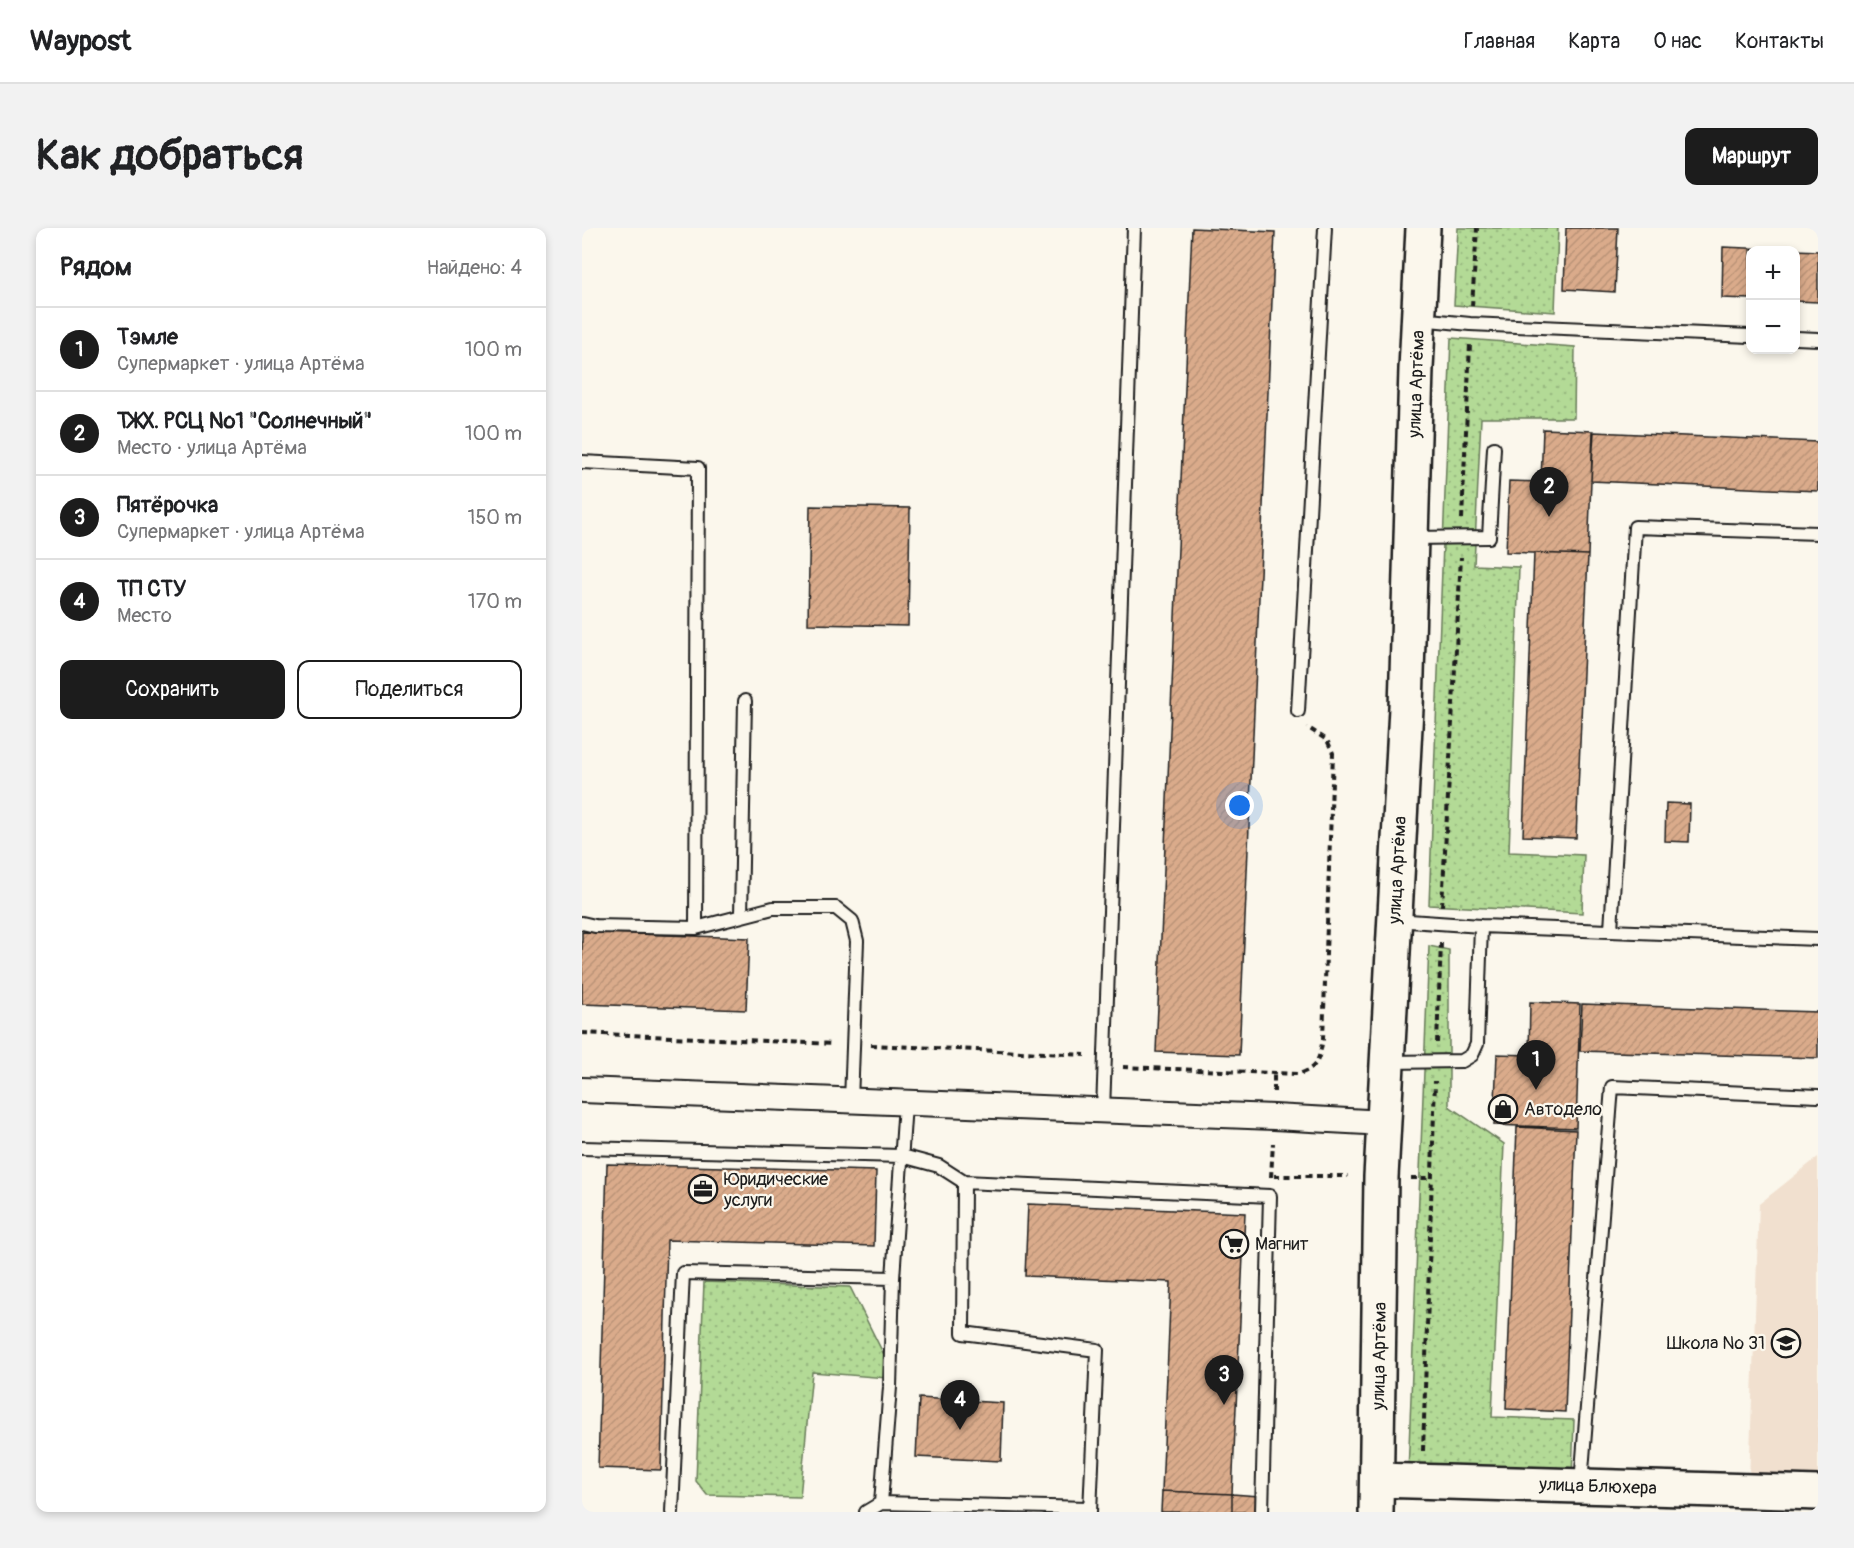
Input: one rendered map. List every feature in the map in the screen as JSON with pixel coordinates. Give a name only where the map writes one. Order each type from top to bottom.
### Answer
[{"type":"main road","name":"улица Артёма","points":[[1376,1512],[1381,1177],[1406,708],[1423,228]]},
{"type":"main road","name":"улица Блюхера","points":[[1377,1480],[1818,1493]]},
{"type":"street","points":[[582,1090],[1385,1123]]},
{"type":"lane","points":[[1104,1111],[1134,228]]},
{"type":"lane","points":[[1298,711],[1325,228]]},
{"type":"lane","points":[[1418,319],[1470,324],[1746,336]]},
{"type":"lane","points":[[1800,338],[1818,339]]},
{"type":"lane","points":[[1411,538],[1489,537],[1494,448]]},
{"type":"lane","points":[[582,462],[698,468],[696,928]]},
{"type":"lane","points":[[1611,930],[1635,526],[1818,533]]},
{"type":"lane","points":[[741,916],[745,701]]},
{"type":"lane","points":[[582,923],[595,926],[696,928],[773,908],[836,908],[852,921],[856,940],[851,1101]]},
{"type":"lane","points":[[1394,920],[1481,926],[1818,939]]},
{"type":"lane","points":[[1388,1062],[1462,1061],[1472,1055],[1477,1044],[1481,926]]},
{"type":"lane","points":[[1581,1486],[1612,1087],[1818,1096]]},
{"type":"lane","points":[[881,1503],[890,1387],[893,1278],[904,1104]]},
{"type":"lane","points":[[582,1148],[902,1156],[939,1166],[964,1182],[1270,1196],[1262,1512]]},
{"type":"lane","points":[[866,1512],[881,1503],[1090,1510],[1097,1350],[963,1333],[964,1182]]},
{"type":"lane","points":[[672,1512],[683,1273],[893,1278]]},
{"type":"path","points":[[1422,1481],[1442,923],[1462,537],[1470,324],[1477,228]]},
{"type":"path","points":[[582,1034],[1092,1056],[1125,1068],[1299,1074],[1309,1071],[1319,1059],[1323,1039],[1333,753],[1328,740],[1310,730],[1302,722],[1298,711]]},
{"type":"path","points":[[1274,1073],[1274,1101]]},
{"type":"path","points":[[1270,1196],[1273,1142]]},
{"type":"path","points":[[1271,1176],[1348,1176]]},
{"type":"path","points":[[1411,1178],[1432,1178]]},
{"type":"shaded area","name":"Школа № 31","points":[[1818,1157],[1818,1485],[1749,1482],[1759,1204]]},
{"type":"green space","points":[[1458,228],[1558,228],[1555,312],[1454,305]]},
{"type":"green space","points":[[1451,338],[1575,347],[1574,418],[1481,418],[1474,565],[1519,567],[1509,852],[1584,855],[1582,913],[1429,905]]},
{"type":"green space","points":[[1429,946],[1449,950],[1449,1106],[1504,1144],[1492,1417],[1574,1420],[1572,1478],[1408,1473]]},
{"type":"green space","points":[[704,1282],[850,1287],[887,1361],[887,1378],[812,1372],[800,1497],[707,1495],[696,1481]]},
{"type":"building","points":[[1192,228],[1275,232],[1239,1055],[1156,1052]]},
{"type":"building","points":[[1566,228],[1618,228],[1615,292],[1564,289]]},
{"type":"building","points":[[1723,247],[1746,248],[1746,299],[1722,298]]},
{"type":"building","points":[[1800,250],[1818,251],[1818,302],[1800,301]]},
{"type":"building","points":[[1543,429],[1593,431],[1588,555],[1506,552],[1509,481],[1541,482]]},
{"type":"building","points":[[1594,432],[1818,442],[1818,491],[1591,481]]},
{"type":"building","points":[[810,506],[910,508],[908,626],[808,624]]},
{"type":"building","points":[[1534,553],[1588,555],[1576,838],[1523,836]]},
{"type":"building","points":[[1666,803],[1690,804],[1689,842],[1665,841]]},
{"type":"building","points":[[582,932],[749,938],[746,1010],[582,1004]]},
{"type":"building","points":[[1530,1002],[1580,1004],[1576,1128],[1494,1125],[1497,1054],[1529,1055]]},
{"type":"building","points":[[1582,1004],[1818,1012],[1818,1058],[1580,1051]]},
{"type":"building","points":[[1517,1127],[1576,1130],[1565,1412],[1506,1409]]},
{"type":"building","points":[[607,1164],[876,1171],[874,1246],[667,1240],[661,1470],[598,1468]]},
{"type":"building","points":[[1028,1204],[1245,1213],[1232,1494],[1162,1491],[1171,1282],[1025,1276]]},
{"type":"building","points":[[919,1398],[1003,1403],[1001,1461],[916,1457]]},
{"type":"building","points":[[1162,1491],[1232,1494],[1232,1512],[1161,1512]]},
{"type":"building","points":[[1232,1494],[1259,1496],[1258,1512],[1232,1512]]},
{"type":"place","name":"ТЖХ. РСЦ №1 \"Солнечный\"","points":[[1549,517]]},
{"type":"place","name":"Тэмле","points":[[1536,1090]]},
{"type":"place","name":"Автодело","points":[[1503,1109]]},
{"type":"place","name":"Юридические услуги","points":[[703,1189]]},
{"type":"place","name":"Магнит","points":[[1234,1244]]},
{"type":"place","name":"Школа № 31","points":[[1786,1343]]},
{"type":"place","name":"Пятёрочка","points":[[1224,1405]]},
{"type":"place","name":"ТП СТУ","points":[[960,1430]]}]
